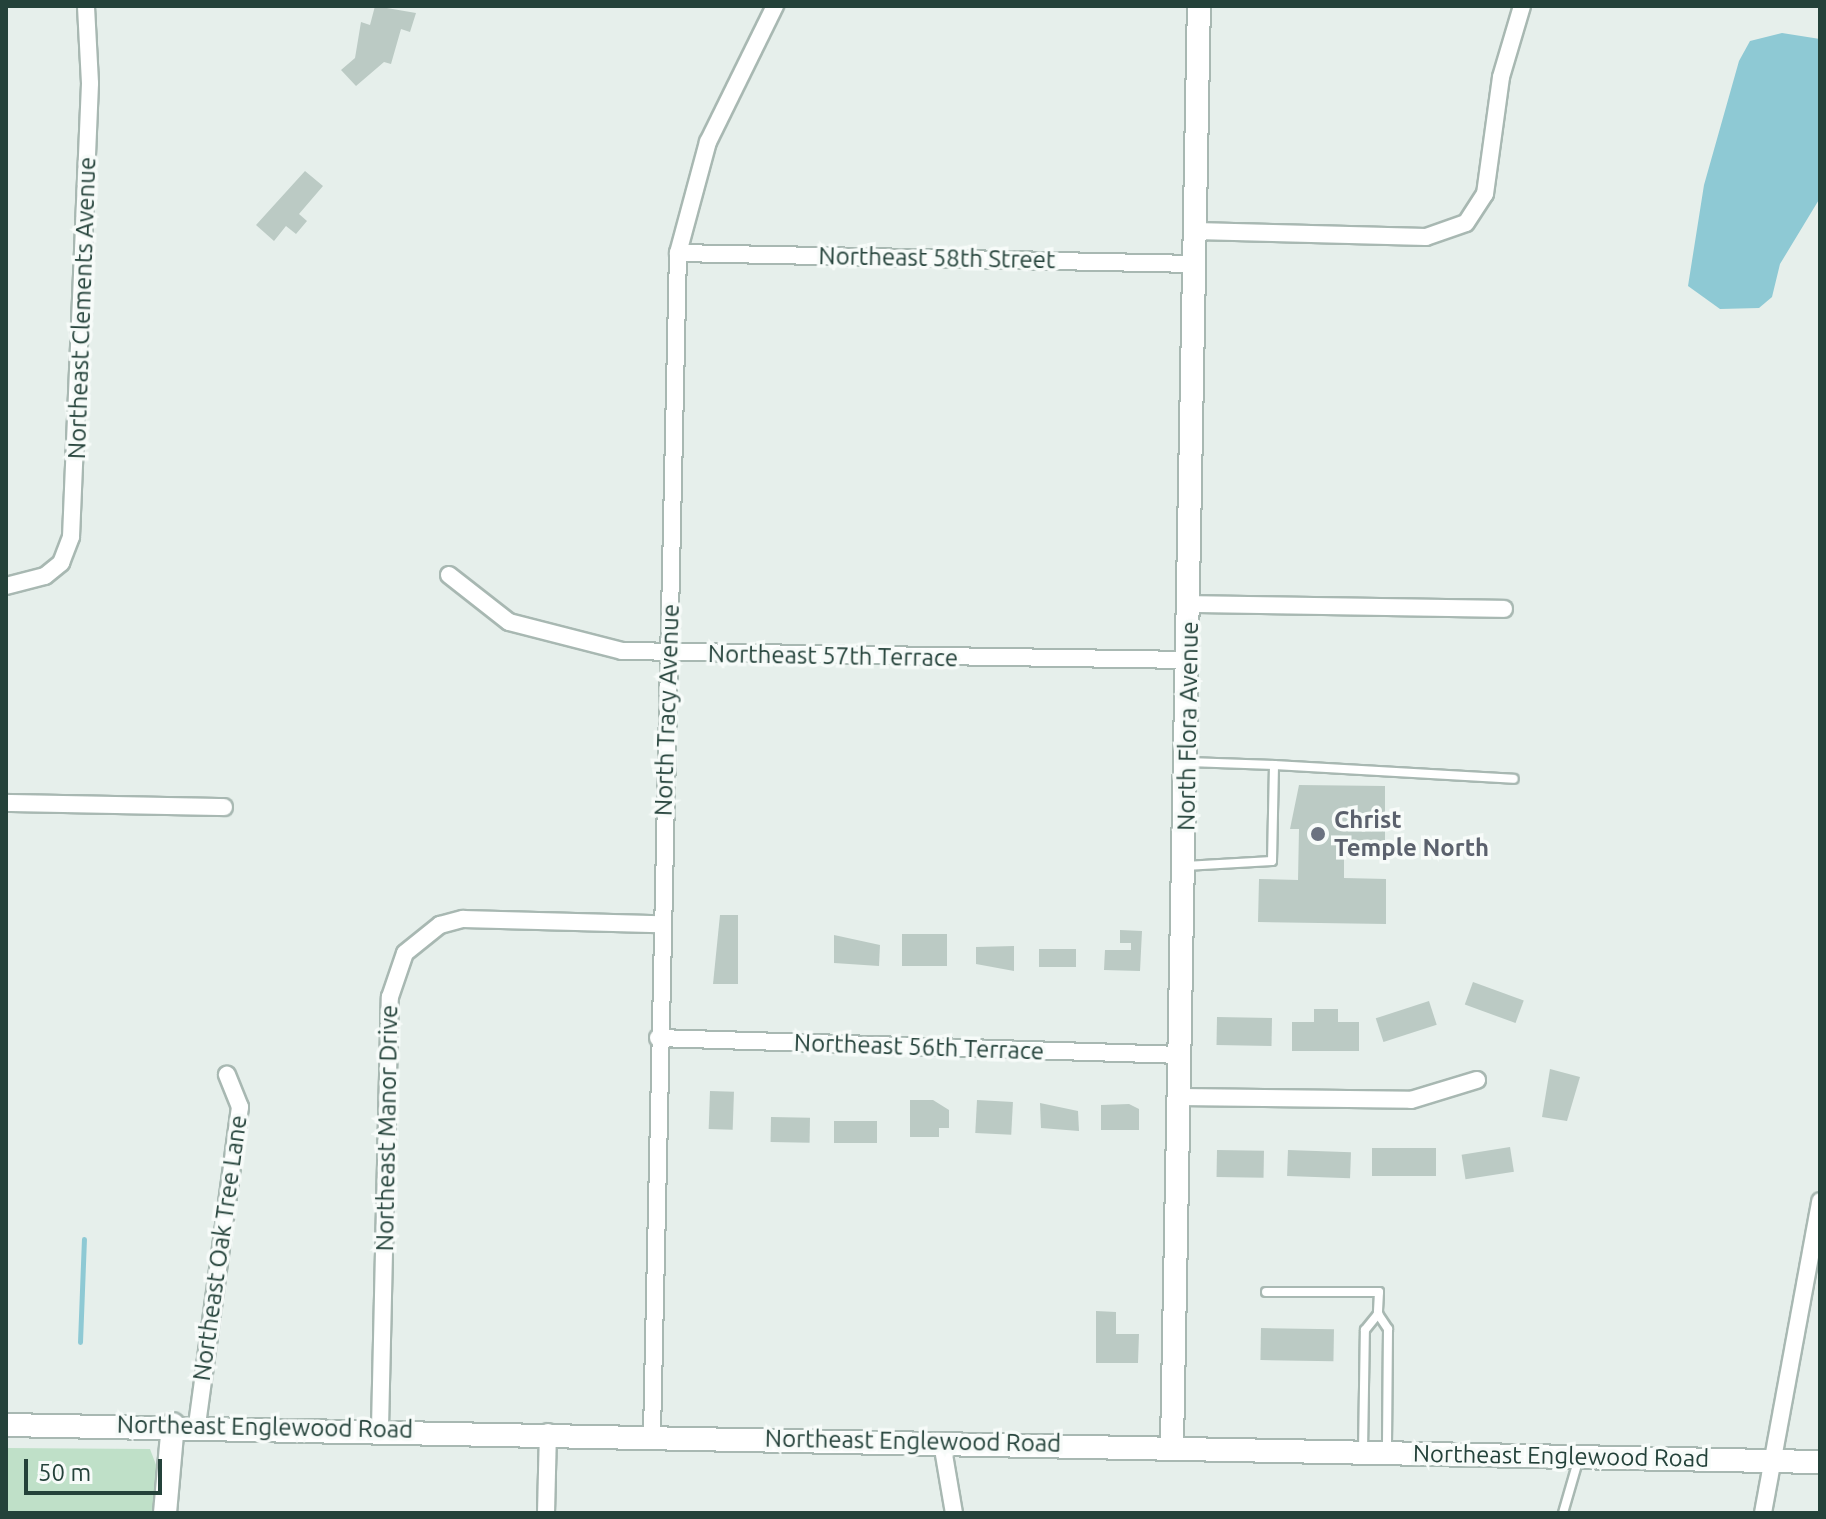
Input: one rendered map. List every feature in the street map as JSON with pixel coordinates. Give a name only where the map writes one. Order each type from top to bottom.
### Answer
[{"type":"main road","name":"North Flora Avenue","points":[[1172,1446],[1199,6]]},
{"type":"main road","points":[[165,1513],[173,1424]]},
{"type":"main road","name":"Northeast Englewood Road","points":[[6,1425],[380,1428],[1820,1462]]},
{"type":"street","name":"Northeast Clements Avenue","points":[[6,586],[24,586],[61,563],[76,497],[86,6]]},
{"type":"street","name":"North Tracy Avenue","points":[[652,1434],[660,924],[678,253],[708,142],[775,6]]},
{"type":"street","points":[[1196,231],[1426,237],[1466,223],[1485,194],[1501,77],[1522,6]]},
{"type":"street","name":"Northeast 58th Street","points":[[678,253],[1196,264]]},
{"type":"street","name":"Northeast 57th Terrace","points":[[449,575],[509,622],[546,636],[669,653],[1189,660]]},
{"type":"street","points":[[1190,604],[1504,609]]},
{"type":"street","points":[[6,803],[224,807]]},
{"type":"street","name":"Northeast Manor Drive","points":[[380,1428],[390,997],[405,953],[430,931],[463,919],[660,924]]},
{"type":"street","name":"Northeast 56th Terrace","points":[[658,1038],[1181,1055]]},
{"type":"street","name":"Northeast Oak Tree Lane","points":[[197,1425],[240,1107],[227,1074]]},
{"type":"street","points":[[1180,1097],[1411,1100],[1477,1080]]},
{"type":"street","points":[[1763,1513],[1770,1461],[1820,1201]]},
{"type":"street","points":[[546,1513],[548,1432]]},
{"type":"street","points":[[942,1443],[954,1513]]},
{"type":"lane","points":[[1187,762],[1514,779]]},
{"type":"lane","points":[[1185,866],[1272,861],[1274,765]]},
{"type":"lane","points":[[1266,1292],[1379,1292],[1378,1314],[1388,1329],[1387,1451]]},
{"type":"lane","points":[[1363,1451],[1365,1330],[1378,1314]]},
{"type":"lane","points":[[1563,1513],[1580,1456]]},
{"type":"green space","points":[[6,1448],[150,1449],[158,1470],[153,1513],[6,1513]]},
{"type":"water","points":[[1782,33],[1820,39],[1820,198],[1780,264],[1772,297],[1759,308],[1720,309],[1688,286],[1704,185],[1739,61],[1750,41]]},
{"type":"building","points":[[375,6],[416,13],[410,32],[401,29],[391,64],[384,62],[356,86],[341,70],[355,58],[361,22],[370,25]]},
{"type":"building","points":[[305,171],[323,186],[299,214],[307,221],[296,234],[286,226],[274,241],[256,225]]},
{"type":"building","points":[[1299,785],[1385,786],[1385,846],[1344,857],[1344,878],[1386,879],[1386,924],[1258,922],[1259,879],[1298,880],[1299,829],[1290,829]]},
{"type":"building","points":[[720,915],[738,915],[738,984],[713,984]]},
{"type":"building","points":[[1120,930],[1142,931],[1140,971],[1104,970],[1105,950],[1131,950],[1131,943],[1120,943]]},
{"type":"building","points":[[902,934],[947,934],[947,966],[902,966]]},
{"type":"building","points":[[834,935],[880,945],[879,966],[834,963]]},
{"type":"building","points":[[1014,946],[1014,971],[976,964],[976,947]]},
{"type":"building","points":[[1039,949],[1076,949],[1076,967],[1039,967]]},
{"type":"building","points":[[1473,982],[1524,1000],[1516,1023],[1465,1005]]},
{"type":"building","points":[[1429,1001],[1437,1025],[1383,1042],[1376,1018]]},
{"type":"building","points":[[1314,1009],[1338,1009],[1338,1022],[1359,1022],[1359,1051],[1292,1051],[1292,1022],[1314,1022]]},
{"type":"building","points":[[1217,1017],[1272,1018],[1272,1046],[1217,1045]]},
{"type":"building","points":[[1550,1069],[1580,1077],[1567,1121],[1542,1117]]},
{"type":"building","points":[[710,1091],[734,1092],[733,1130],[709,1129]]},
{"type":"building","points":[[910,1100],[933,1100],[949,1110],[949,1128],[939,1128],[939,1137],[910,1137]]},
{"type":"building","points":[[977,1100],[1013,1102],[1011,1135],[975,1133]]},
{"type":"building","points":[[1040,1103],[1078,1111],[1079,1131],[1041,1128]]},
{"type":"building","points":[[1129,1104],[1139,1109],[1139,1130],[1101,1130],[1101,1105]]},
{"type":"building","points":[[771,1117],[810,1118],[810,1143],[771,1142]]},
{"type":"building","points":[[834,1121],[877,1121],[877,1143],[834,1143]]},
{"type":"building","points":[[1510,1147],[1514,1172],[1466,1179],[1462,1155]]},
{"type":"building","points":[[1372,1148],[1436,1148],[1436,1176],[1372,1176]]},
{"type":"building","points":[[1217,1150],[1264,1151],[1264,1178],[1217,1177]]},
{"type":"building","points":[[1288,1150],[1351,1152],[1350,1178],[1287,1176]]},
{"type":"building","points":[[1096,1311],[1116,1312],[1116,1334],[1139,1334],[1138,1363],[1096,1363]]},
{"type":"building","points":[[1261,1328],[1334,1329],[1333,1361],[1260,1360]]},
{"type":"waterway","points":[[80,1342],[84,1239]]},
{"type":"place","name":"Christ Temple North","points":[[1318,834]]}]
